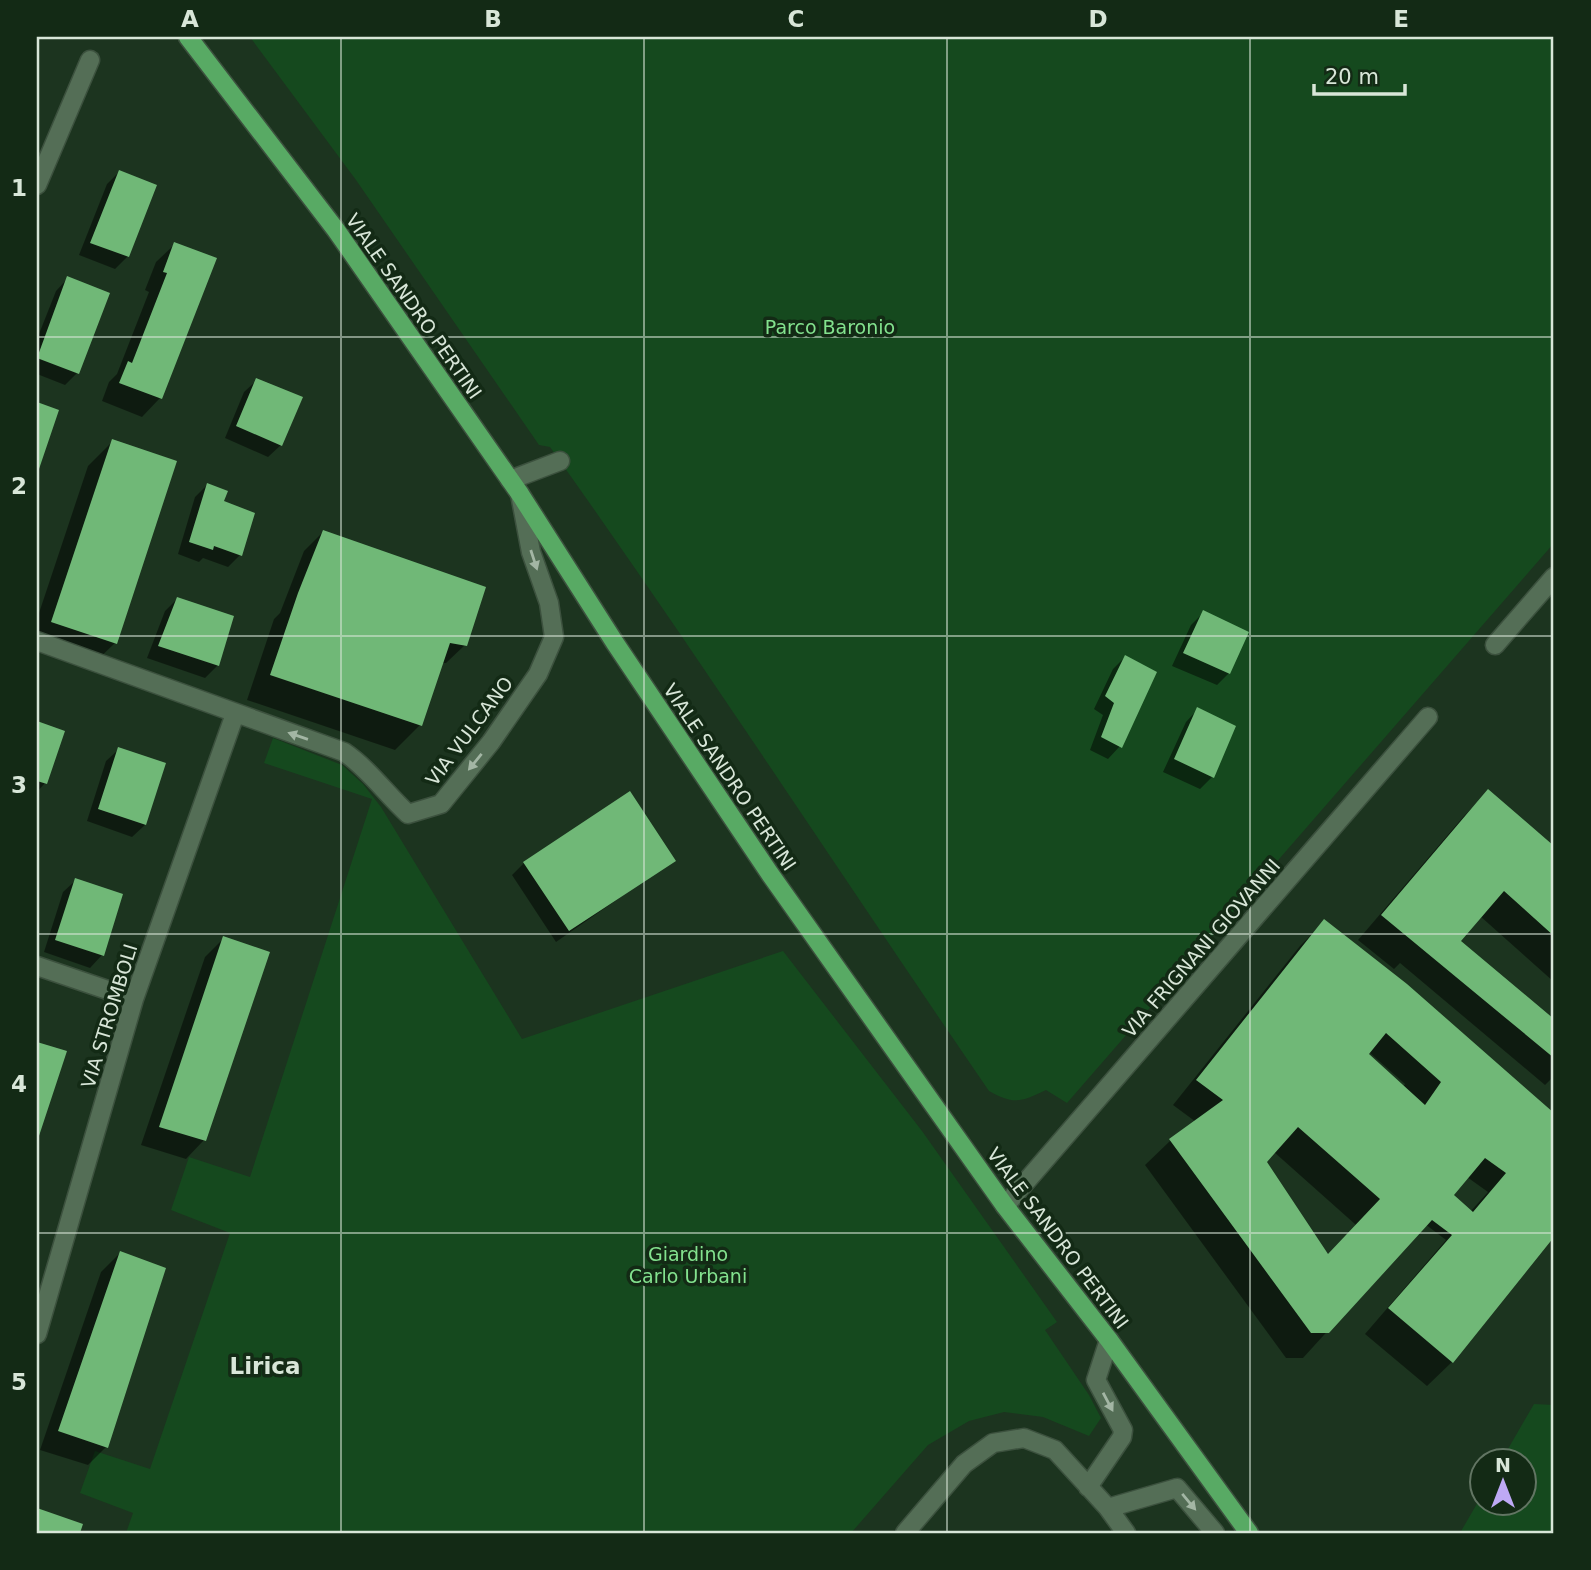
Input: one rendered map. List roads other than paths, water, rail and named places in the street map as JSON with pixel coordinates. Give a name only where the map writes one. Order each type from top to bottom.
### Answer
[{"type":"main road","name":"VIALE SANDRO PERTINI","points":[[188,37],[336,230],[515,487],[762,863],[1005,1206],[1110,1340],[1249,1533]]},
{"type":"street","points":[[37,186],[90,60]]},
{"type":"street","points":[[515,487],[560,461]]},
{"type":"street","name":"VIA VULCANO","points":[[37,642],[344,752],[362,764],[391,799],[408,814],[441,804],[491,742],[538,674],[554,637],[549,603],[531,552],[515,487]]},
{"type":"street","points":[[1495,645],[1554,577]]},
{"type":"street","name":"VIA STROMBOLI","points":[[37,1334],[43,1297],[134,999],[235,714]]},
{"type":"street","name":"VIA FRIGNANI GIOVANNI","points":[[1005,1206],[1428,717]]},
{"type":"street","points":[[37,966],[134,999]]},
{"type":"street","points":[[1088,1487],[1122,1437],[1123,1430],[1096,1380],[1110,1340]]},
{"type":"street","points":[[905,1533],[964,1464],[993,1443],[1024,1438],[1055,1450],[1108,1508],[1126,1533]]},
{"type":"street","points":[[1108,1508],[1177,1488],[1215,1533]]},
{"type":"district","name":"Lirica","points":[[265,1366]]},
{"type":"park label","name":"Parco Baronio","points":[[830,327]]},
{"type":"park label","name":"Giardino Carlo Urbani","points":[[688,1265]]}]
